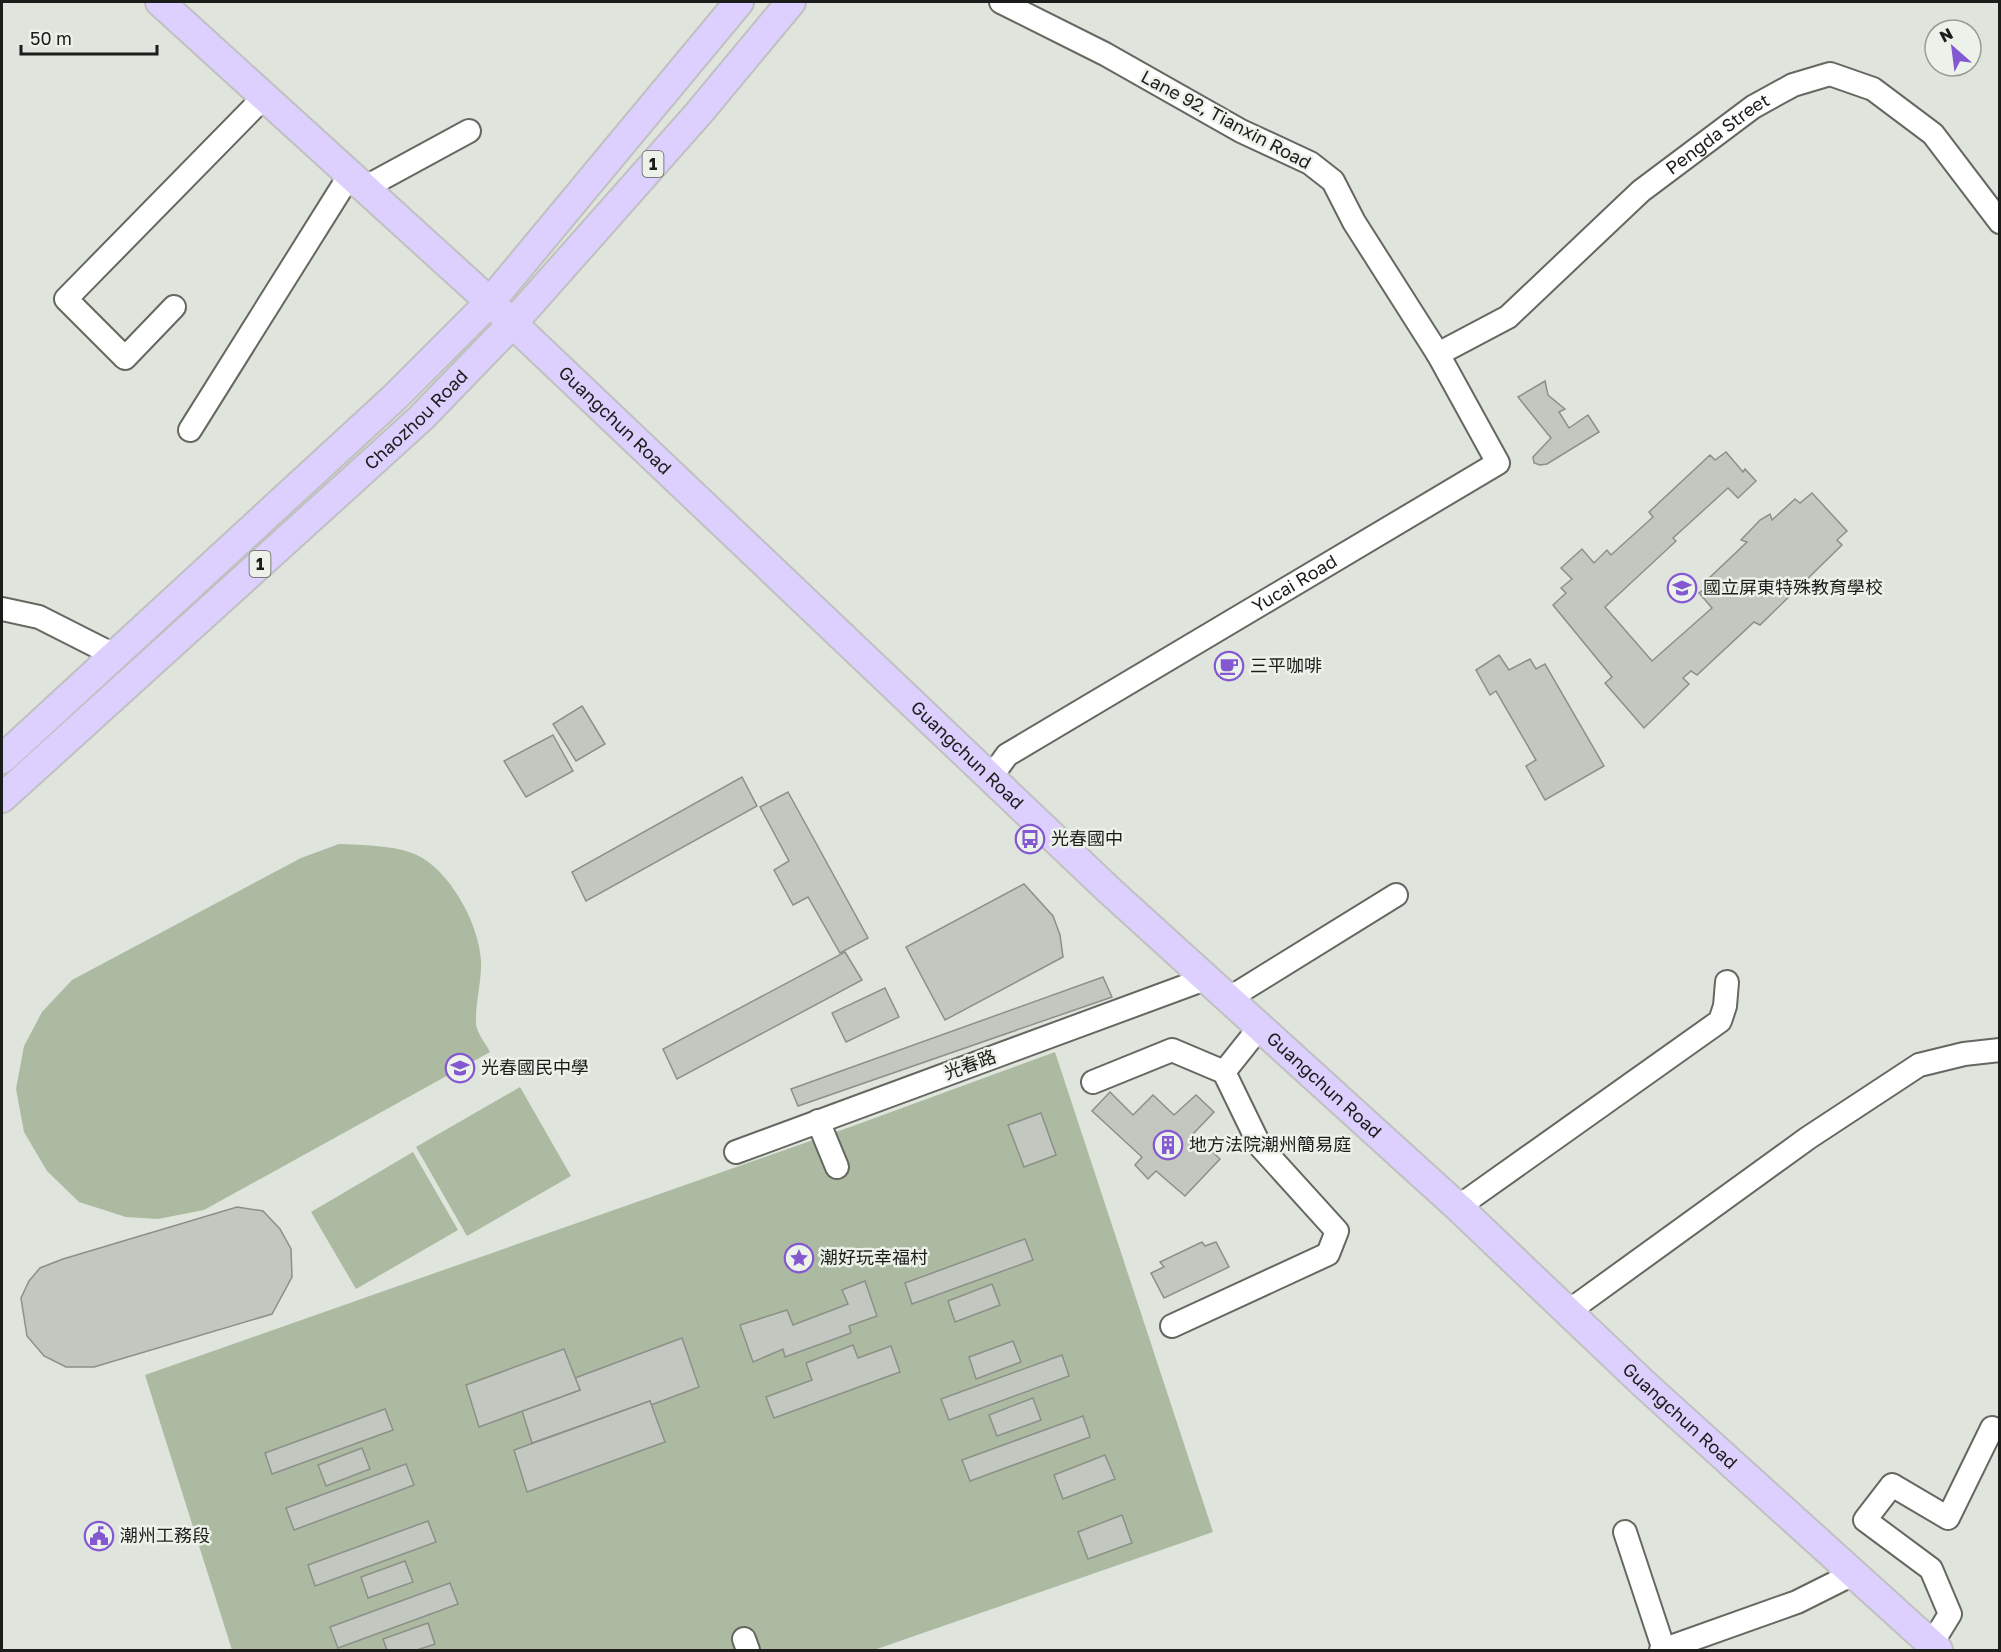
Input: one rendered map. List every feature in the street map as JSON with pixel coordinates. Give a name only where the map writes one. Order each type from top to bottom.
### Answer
[{"type":"main road","name":"Guangchun Road","points":[[160,2],[513,323],[1205,979],[1458,1207],[1644,1384],[1935,1648]]},
{"type":"main road","name":"Chaozhou Road","points":[[2,759],[395,397],[490,302],[739,2]]},
{"type":"main road","name":"Chaozhou Road","points":[[2,798],[422,418],[513,323],[698,114],[791,2]]},
{"type":"street","name":"Lane 92, Tianxin Road","points":[[1001,2],[1105,54],[1241,131],[1310,163],[1333,181],[1354,222],[1438,354]]},
{"type":"street","name":"Pengda Street","points":[[1438,354],[1508,317],[1641,191],[1753,107],[1792,85],[1830,74],[1873,89],[1933,134],[2000,222]]},
{"type":"street","points":[[174,308],[125,358],[66,299],[265,96]]},
{"type":"street","points":[[190,430],[358,180],[469,131]]},
{"type":"street","name":"Yucai Road","points":[[991,777],[1007,755],[1498,463],[1438,354]]},
{"type":"street","points":[[2,609],[39,617],[114,655]]},
{"type":"street","points":[[1228,999],[1396,895]]},
{"type":"street","name":"光春路","points":[[736,1152],[1205,979]]},
{"type":"street","points":[[1458,1207],[1720,1021],[1725,1006],[1727,982]]},
{"type":"street","points":[[1224,1072],[1259,1028]]},
{"type":"street","points":[[1094,1082],[1172,1050],[1224,1072],[1260,1146],[1337,1231],[1328,1254],[1172,1326]]},
{"type":"street","points":[[1569,1311],[1808,1138],[1919,1065],[1965,1054],[2000,1050]]},
{"type":"street","points":[[818,1120],[837,1167]]},
{"type":"street","points":[[1935,1648],[1950,1614],[1930,1569],[1865,1520],[1892,1485],[1948,1518],[1992,1428]]},
{"type":"street","points":[[1625,1532],[1662,1650],[1797,1602],[1853,1574]]},
{"type":"green space","points":[[339,844],[385,847],[412,853],[438,870],[449,883],[468,913],[479,945],[481,968],[476,1027],[490,1052],[204,1210],[158,1219],[126,1217],[79,1202],[47,1171],[24,1132],[16,1089],[24,1046],[42,1012],[72,980],[301,858]]},
{"type":"green space","name":"潮好玩幸福村","points":[[1055,1052],[1213,1532],[874,1650],[232,1650],[145,1375],[853,1126]]},
{"type":"green space","points":[[520,1087],[571,1176],[467,1236],[416,1147]]},
{"type":"green space","points":[[413,1152],[458,1230],[356,1289],[311,1212]]},
{"type":"building","points":[[1545,381],[1548,395],[1565,409],[1559,412],[1569,428],[1588,415],[1599,432],[1547,464],[1540,465],[1534,463],[1533,457],[1551,438],[1518,397]]},
{"type":"building","points":[[1726,452],[1743,472],[1745,469],[1756,481],[1738,498],[1728,488],[1673,538],[1676,541],[1605,607],[1652,661],[1712,608],[1699,593],[1709,586],[1705,582],[1747,542],[1741,540],[1760,520],[1770,514],[1772,520],[1795,499],[1800,503],[1812,493],[1847,531],[1837,540],[1842,545],[1760,625],[1754,622],[1697,675],[1691,671],[1683,678],[1689,684],[1644,728],[1605,683],[1612,677],[1553,605],[1566,593],[1561,588],[1572,579],[1561,568],[1582,549],[1594,563],[1607,550],[1611,555],[1653,517],[1649,512],[1710,455],[1715,460]]},
{"type":"building","points":[[1499,655],[1509,670],[1530,659],[1536,669],[1545,664],[1604,766],[1545,800],[1526,766],[1536,760],[1496,691],[1490,695],[1476,670]]},
{"type":"building","points":[[582,706],[605,744],[576,761],[553,724]]},
{"type":"building","points":[[553,735],[573,771],[526,797],[504,761]]},
{"type":"building","points":[[742,777],[757,806],[586,901],[572,872]]},
{"type":"building","points":[[788,792],[868,938],[840,953],[808,897],[793,905],[774,870],[789,861],[760,807]]},
{"type":"building","points":[[1024,884],[1053,916],[1060,935],[1063,957],[945,1020],[906,947]]},
{"type":"building","points":[[845,952],[862,980],[677,1079],[663,1049]]},
{"type":"building","points":[[1103,977],[1112,997],[798,1106],[791,1089]]},
{"type":"building","points":[[885,988],[899,1017],[846,1042],[832,1013]]},
{"type":"building","name":"地方法院潮州簡易庭","points":[[1110,1092],[1133,1115],[1153,1095],[1174,1115],[1196,1095],[1214,1112],[1193,1134],[1220,1159],[1185,1196],[1156,1171],[1148,1179],[1135,1165],[1142,1157],[1092,1111]]},
{"type":"building","points":[[1041,1113],[1056,1155],[1024,1167],[1008,1125]]},
{"type":"building","points":[[237,1207],[263,1211],[280,1229],[291,1249],[292,1277],[272,1314],[94,1367],[66,1367],[44,1356],[27,1336],[21,1298],[29,1281],[40,1268]]},
{"type":"building","points":[[1025,1239],[1033,1260],[912,1304],[905,1283]]},
{"type":"building","points":[[1202,1242],[1205,1246],[1216,1242],[1229,1267],[1164,1298],[1151,1273],[1164,1267],[1160,1262]]},
{"type":"building","points":[[865,1281],[877,1316],[849,1326],[851,1333],[785,1357],[783,1349],[753,1362],[740,1325],[787,1310],[793,1325],[848,1304],[842,1290]]},
{"type":"building","points":[[992,1284],[1000,1305],[955,1322],[948,1301]]},
{"type":"building","points":[[682,1338],[699,1387],[651,1405],[650,1401],[532,1443],[522,1411],[580,1390],[575,1378]]},
{"type":"building","points":[[1013,1341],[1021,1362],[976,1379],[969,1357]]},
{"type":"building","points":[[853,1345],[858,1358],[891,1346],[900,1372],[774,1418],[766,1397],[812,1380],[806,1363]]},
{"type":"building","points":[[564,1349],[580,1390],[479,1427],[466,1385]]},
{"type":"building","points":[[1062,1355],[1069,1376],[949,1420],[941,1399]]},
{"type":"building","points":[[1033,1398],[1041,1420],[997,1436],[989,1415]]},
{"type":"building","points":[[650,1401],[665,1442],[527,1492],[514,1450]]},
{"type":"building","points":[[385,1409],[393,1430],[272,1474],[265,1453]]},
{"type":"building","points":[[1083,1416],[1090,1437],[970,1481],[962,1460]]},
{"type":"building","points":[[362,1448],[370,1469],[326,1486],[318,1465]]},
{"type":"building","points":[[1105,1455],[1115,1479],[1063,1499],[1054,1475]]},
{"type":"building","points":[[406,1464],[414,1485],[294,1530],[286,1508]]},
{"type":"building","points":[[1122,1515],[1132,1543],[1088,1559],[1078,1532]]},
{"type":"building","points":[[428,1521],[436,1542],[315,1586],[308,1565]]},
{"type":"building","points":[[405,1561],[413,1582],[368,1598],[361,1577]]},
{"type":"building","points":[[450,1583],[458,1604],[338,1648],[330,1627]]},
{"type":"building","points":[[428,1623],[435,1644],[417,1650],[387,1650],[383,1639]]},
{"type":"place","name":"國立屏東特殊教育學校","points":[[1682,588]]},
{"type":"place","name":"三平咖啡","points":[[1229,666]]},
{"type":"place","name":"光春國中","points":[[1030,839]]},
{"type":"place","name":"光春國民中學","points":[[460,1068]]},
{"type":"place","name":"地方法院潮州簡易庭","points":[[1168,1145]]},
{"type":"place","name":"潮好玩幸福村","points":[[799,1258]]},
{"type":"place","name":"潮州工務段","points":[[99,1536]]}]
